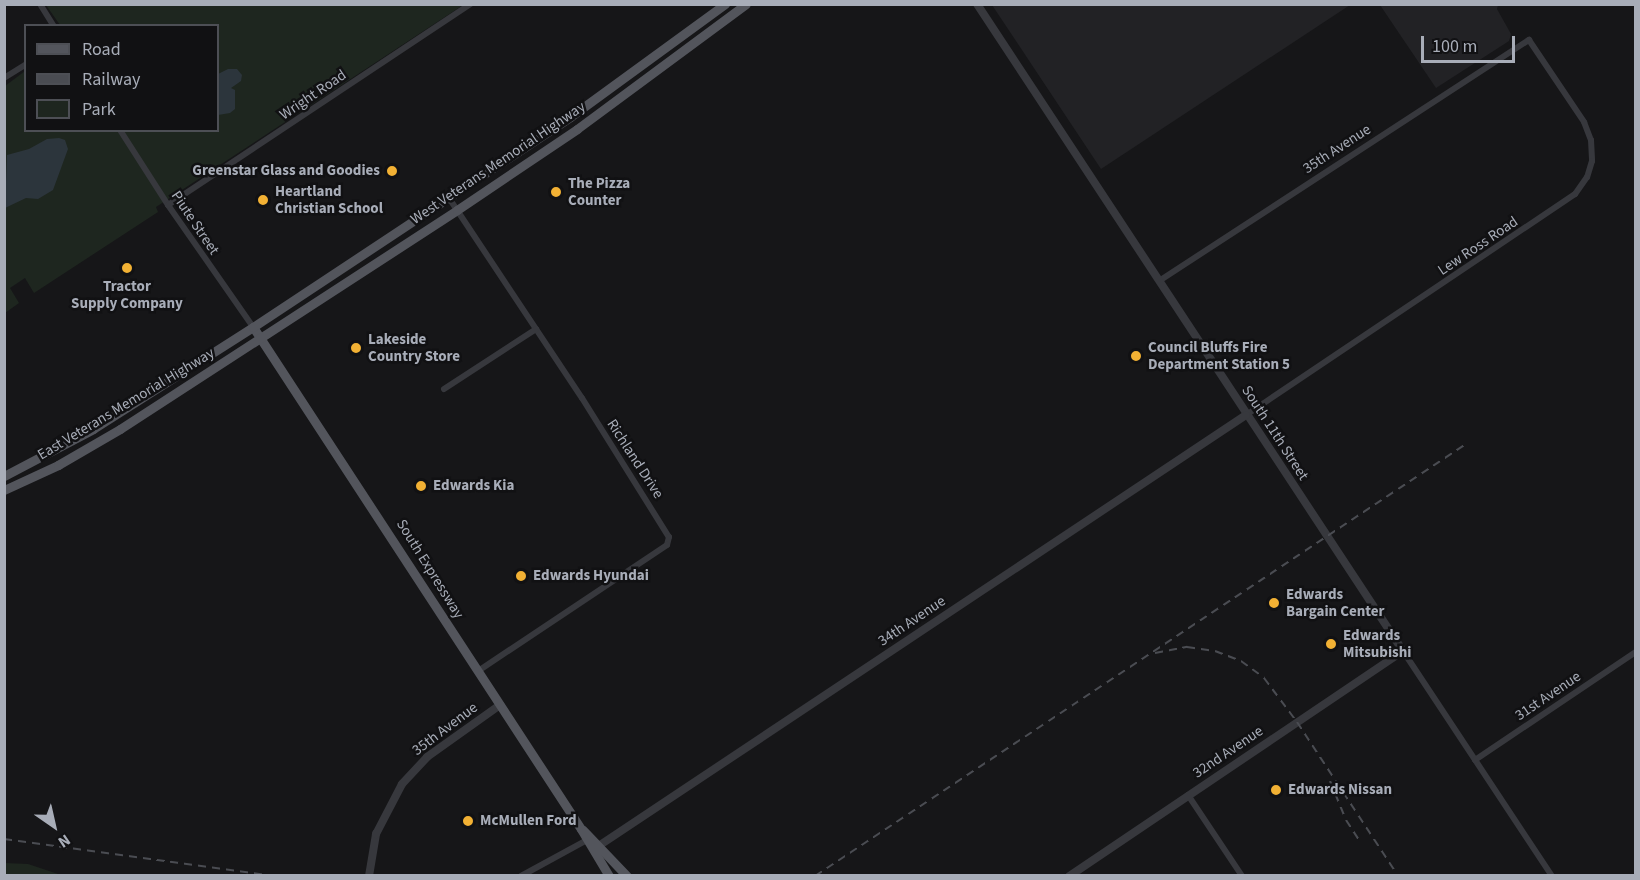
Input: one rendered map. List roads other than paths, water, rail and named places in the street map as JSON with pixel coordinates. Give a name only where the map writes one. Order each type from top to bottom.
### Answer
[{"type":"main road","name":"West Veterans Memorial Highway","points":[[253,327],[570,117],[725,4]]},
{"type":"main road","name":"West Veterans Memorial Highway","points":[[261,338],[578,129],[746,4]]},
{"type":"main road","name":"South Expressway","points":[[253,327],[581,829],[596,848],[627,876]]},
{"type":"main road","name":"East Veterans Memorial Highway","points":[[4,476],[93,429],[253,327]]},
{"type":"main road","name":"East Veterans Memorial Highway","points":[[4,490],[85,450],[261,338]]},
{"type":"main road","name":"South Expressway","points":[[596,848],[609,876]]},
{"type":"street","points":[[40,4],[53,24]]},
{"type":"street","name":"Wright Road","points":[[168,206],[471,4]]},
{"type":"street","name":"South 11th Street","points":[[977,4],[1552,876]]},
{"type":"street","name":"35th Avenue","points":[[1159,281],[1529,40]]},
{"type":"street","name":"Lew Ross Road","points":[[1246,415],[1569,200],[1581,187],[1592,161],[1590,134],[1529,40]]},
{"type":"street","points":[[6,74],[24,65]]},
{"type":"street","name":"Piute Street","points":[[121,132],[168,206],[253,327]]},
{"type":"street","name":"Richland Drive","points":[[449,198],[655,511],[669,541],[667,545],[478,671]]},
{"type":"street","points":[[444,389],[536,329]]},
{"type":"street","name":"34th Avenue","points":[[596,848],[1246,415]]},
{"type":"street","name":"32nd Avenue","points":[[1069,876],[1403,651]]},
{"type":"street","name":"31st Avenue","points":[[1475,760],[1635,652]]},
{"type":"street","name":"35th Avenue","points":[[369,876],[372,848],[384,815],[407,777],[441,745],[500,705]]},
{"type":"street","points":[[1188,795],[1242,876]]},
{"type":"street","points":[[521,876],[589,839]]},
{"type":"railway","points":[[815,876],[1466,444]]},
{"type":"railway","points":[[1155,653],[1187,647],[1215,651],[1241,661],[1264,678],[1297,722],[1398,876]]},
{"type":"railway","points":[[1330,781],[1346,820],[1359,840]]},
{"type":"railway","points":[[4,839],[275,876]]},
{"type":"place","name":"Greenstar Glass and Goodies","points":[[392,171]]},
{"type":"place","name":"The Pizza Counter","points":[[556,192]]},
{"type":"place","name":"Heartland Christian School","points":[[263,200]]},
{"type":"place","name":"Tractor Supply Company","points":[[127,268]]},
{"type":"place","name":"Lakeside Country Store","points":[[356,348]]},
{"type":"place","name":"Council Bluffs Fire Department Station 5","points":[[1136,356]]},
{"type":"place","name":"Edwards Kia","points":[[421,486]]},
{"type":"place","name":"Edwards Hyundai","points":[[521,576]]},
{"type":"place","name":"Edwards Bargain Center","points":[[1274,603]]},
{"type":"place","name":"Edwards Mitsubishi","points":[[1331,644]]},
{"type":"place","name":"Edwards Nissan","points":[[1276,790]]},
{"type":"place","name":"McMullen Ford","points":[[468,821]]}]
